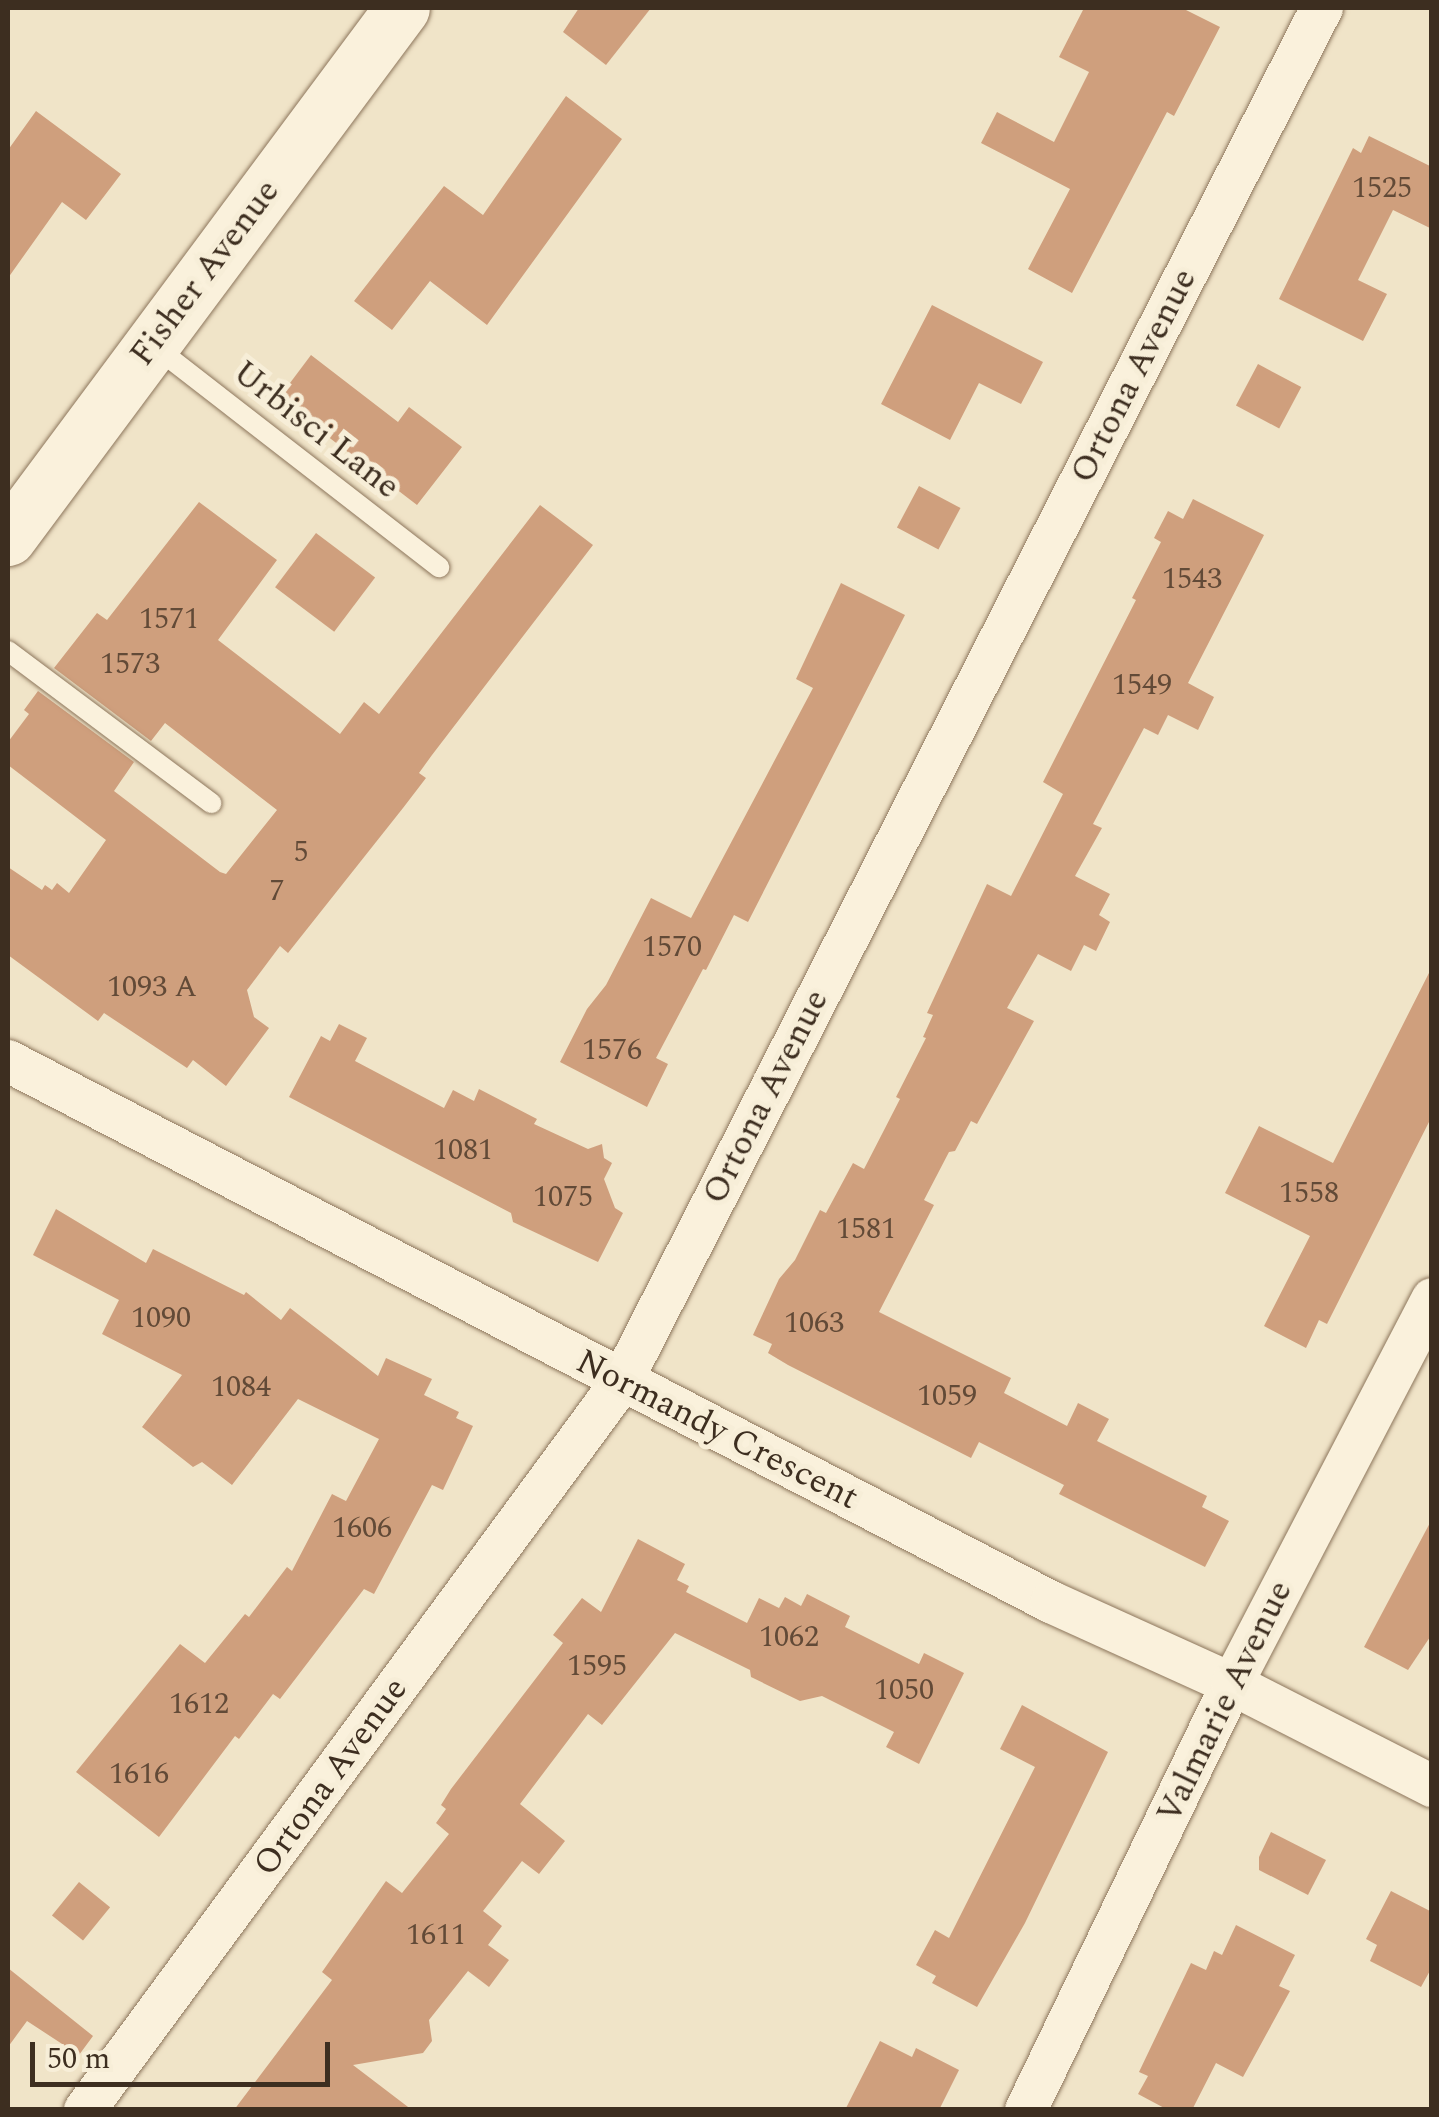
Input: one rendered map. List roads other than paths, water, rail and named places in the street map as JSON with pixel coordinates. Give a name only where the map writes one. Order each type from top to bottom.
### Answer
[{"type":"main road","name":"Fisher Avenue","points":[[8,538],[402,8]]},
{"type":"street","name":"Ortona Avenue","points":[[85,2110],[622,1381],[1322,8]]},
{"type":"street","name":"Normandy Crescent","points":[[8,1062],[1051,1602],[1232,1684],[1432,1786]]},
{"type":"street","name":"Valmarie Avenue","points":[[1026,2110],[1232,1684],[1432,1299]]},
{"type":"lane","name":"Urbisci Lane","points":[[152,344],[439,567]]},
{"type":"lane","points":[[8,652],[212,802]]}]
